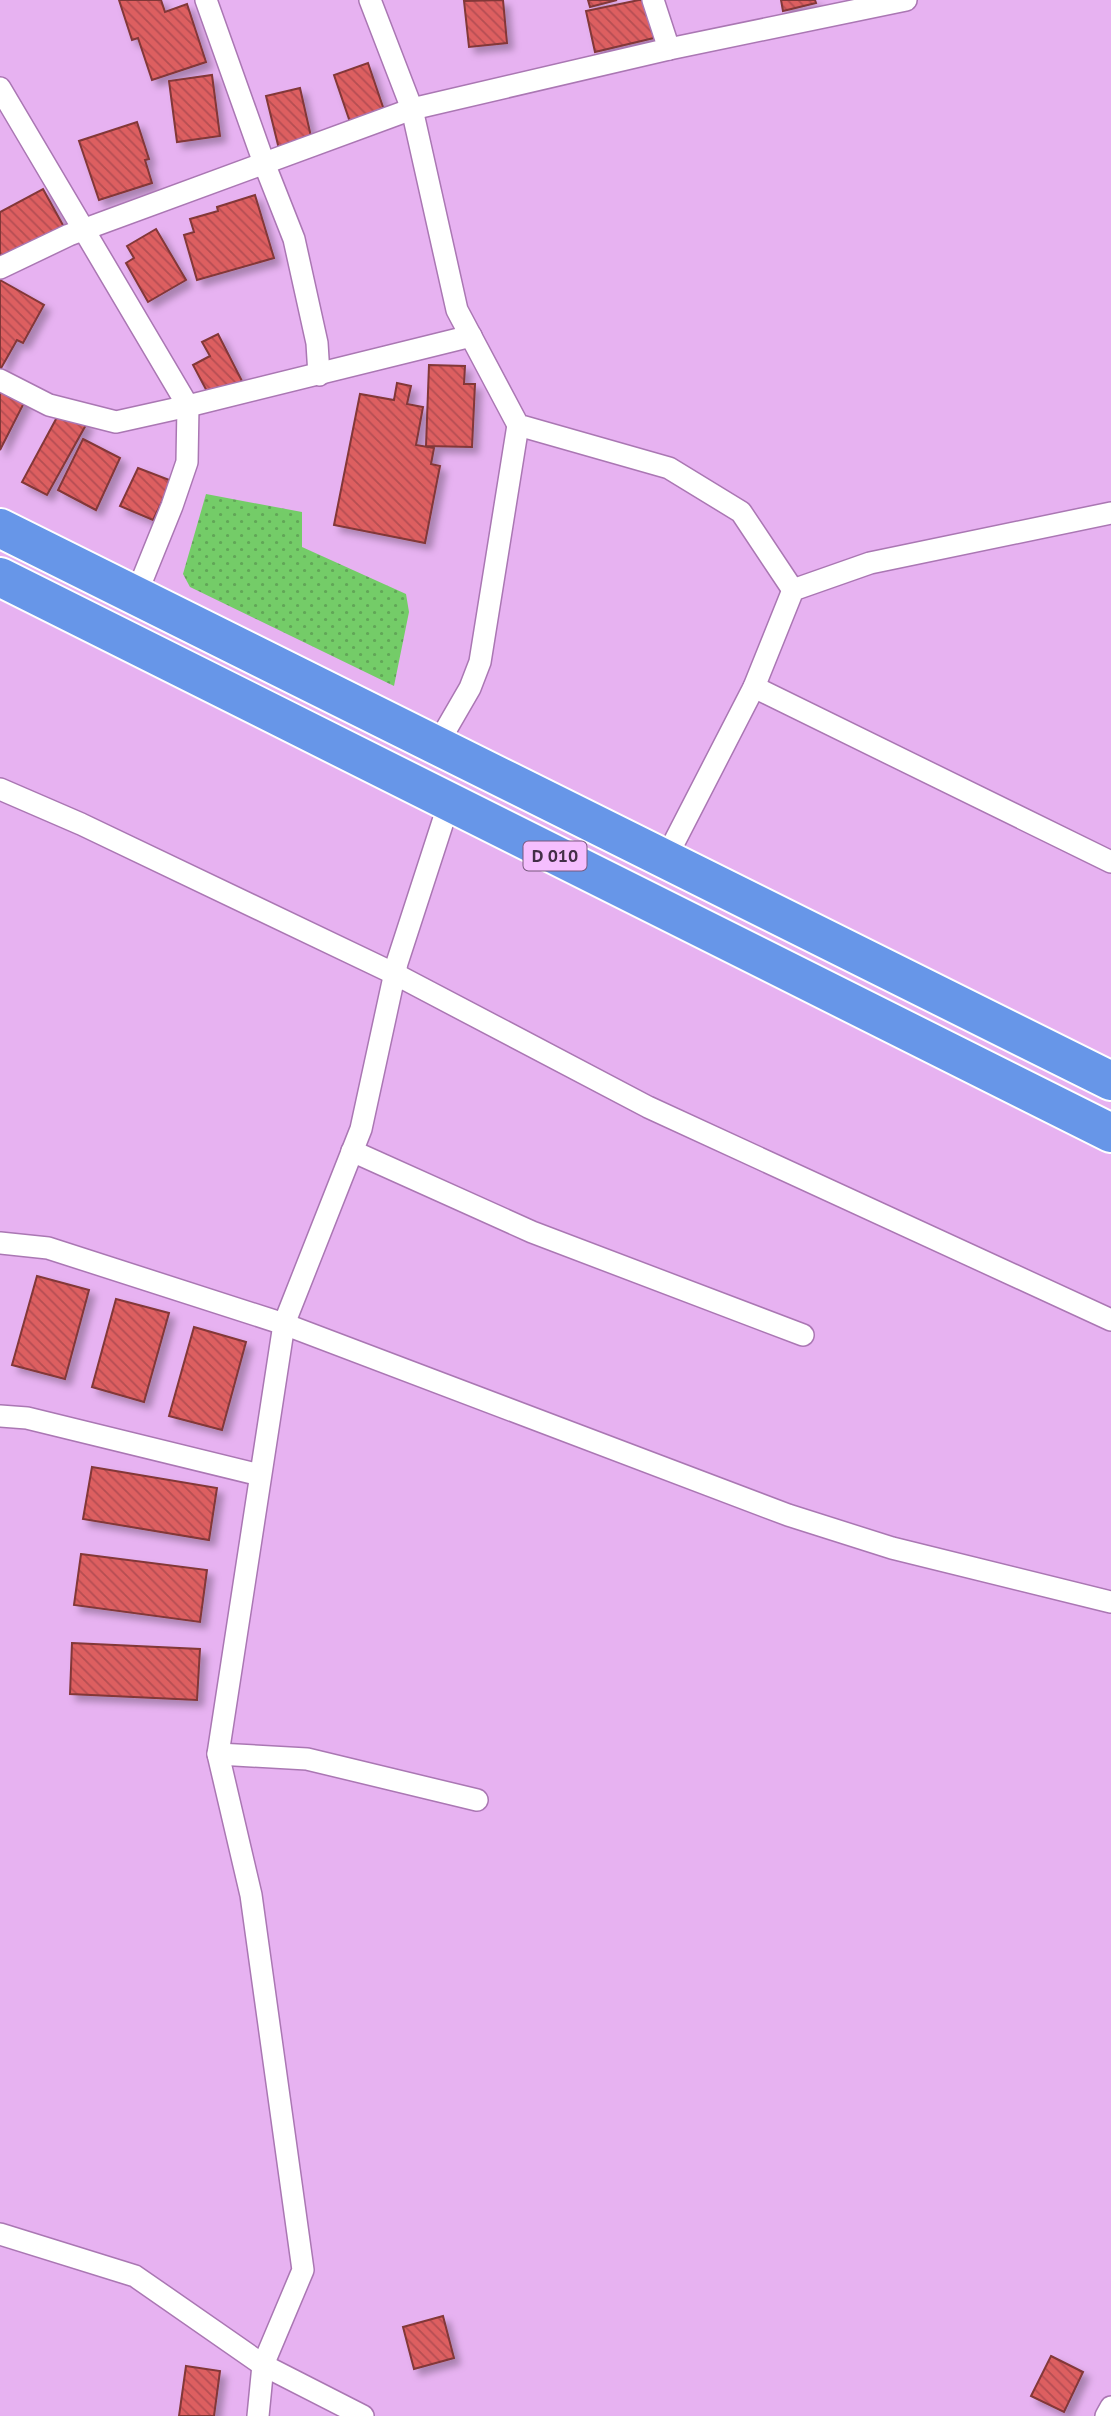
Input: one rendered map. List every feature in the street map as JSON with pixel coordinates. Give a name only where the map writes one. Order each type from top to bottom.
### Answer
[{"type":"highway","name":"D 010","points":[[0,528],[1111,1081]]},
{"type":"highway","name":"D 010","points":[[0,577],[1111,1133]]},
{"type":"street","points":[[206,0],[294,239],[317,343],[319,374]]},
{"type":"street","points":[[370,0],[412,108],[457,310],[518,425],[480,662],[470,688],[437,745]]},
{"type":"street","points":[[653,0],[669,49]]},
{"type":"street","points":[[0,268],[84,229],[412,108],[866,4],[906,0]]},
{"type":"street","points":[[0,88],[188,406],[187,462],[136,595]]},
{"type":"street","points":[[0,380],[49,405],[116,422],[471,336]]},
{"type":"street","points":[[518,425],[669,468],[741,512],[793,590]]},
{"type":"street","points":[[666,858],[754,688],[793,590],[870,563],[1111,513]]},
{"type":"street","points":[[754,688],[1111,862]]},
{"type":"street","points":[[0,789],[81,824],[394,974],[648,1107],[1111,1320]]},
{"type":"street","points":[[258,2416],[263,2365],[303,2270],[251,1895],[218,1755],[284,1324],[360,1129],[394,974],[449,803]]},
{"type":"street","points":[[352,1151],[532,1232],[803,1335]]},
{"type":"street","points":[[0,1243],[48,1248],[284,1324],[789,1515],[892,1548],[1111,1602]]},
{"type":"street","points":[[0,1416],[27,1418],[260,1475]]},
{"type":"street","points":[[218,1755],[307,1759],[477,1800]]},
{"type":"street","points":[[0,2234],[135,2276],[263,2365],[363,2416]]},
{"type":"street","points":[[1106,2416],[1111,2407]]},
{"type":"green space","points":[[206,494],[302,512],[302,547],[406,594],[409,612],[394,686],[190,587],[183,574]]},
{"type":"building","points":[[119,0],[161,0],[165,12],[187,4],[206,62],[152,80],[138,38],[132,40]]},
{"type":"building","points":[[503,0],[507,43],[469,47],[464,1]]},
{"type":"building","points":[[588,0],[617,0],[590,7]]},
{"type":"building","points":[[645,0],[654,38],[595,52],[586,11]]},
{"type":"building","points":[[781,0],[815,0],[816,3],[783,11]]},
{"type":"building","points":[[368,63],[385,113],[351,125],[334,75]]},
{"type":"building","points":[[212,75],[220,136],[177,142],[169,81]]},
{"type":"building","points":[[300,88],[312,141],[279,149],[266,96]]},
{"type":"building","points":[[137,122],[149,159],[145,160],[152,183],[99,200],[79,141]]},
{"type":"building","points":[[43,189],[64,227],[0,260],[0,212]]},
{"type":"building","points":[[255,195],[274,258],[197,280],[184,235],[194,232],[190,219],[218,211],[217,207]]},
{"type":"building","points":[[156,229],[186,280],[148,302],[126,263],[134,258],[127,246]]},
{"type":"building","points":[[0,280],[44,305],[23,343],[17,340],[0,370]]},
{"type":"building","points":[[218,334],[242,381],[210,397],[193,365],[210,356],[202,342]]},
{"type":"building","points":[[429,365],[465,366],[464,384],[475,384],[472,447],[426,446]]},
{"type":"building","points":[[0,380],[28,395],[0,450]]},
{"type":"building","points":[[397,383],[411,386],[407,404],[423,407],[416,445],[434,448],[431,464],[440,466],[425,543],[334,525],[360,394],[394,400]]},
{"type":"building","points":[[62,408],[87,423],[47,495],[22,482]]},
{"type":"building","points":[[83,439],[120,458],[96,510],[58,490]]},
{"type":"building","points":[[138,468],[172,481],[153,520],[120,506]]},
{"type":"building","points":[[37,1276],[89,1290],[65,1379],[12,1365]]},
{"type":"building","points":[[116,1299],[169,1313],[144,1402],[92,1387]]},
{"type":"building","points":[[194,1327],[246,1342],[222,1430],[169,1416]]},
{"type":"building","points":[[92,1467],[217,1488],[209,1540],[83,1519]]},
{"type":"building","points":[[81,1554],[207,1570],[200,1622],[74,1605]]},
{"type":"building","points":[[72,1643],[200,1649],[197,1700],[70,1694]]},
{"type":"building","points":[[443,2316],[454,2358],[414,2369],[403,2327]]},
{"type":"building","points":[[1051,2356],[1083,2372],[1064,2412],[1031,2396]]},
{"type":"building","points":[[186,2366],[220,2371],[214,2416],[179,2416]]}]
